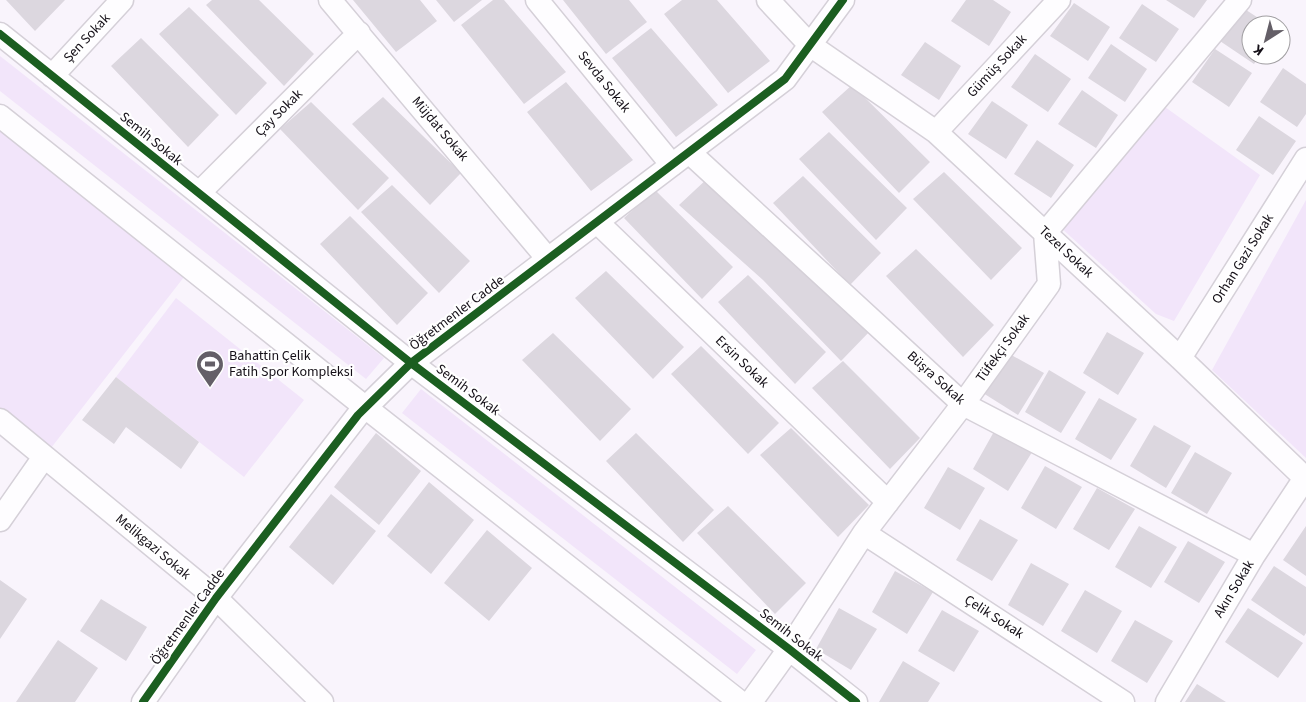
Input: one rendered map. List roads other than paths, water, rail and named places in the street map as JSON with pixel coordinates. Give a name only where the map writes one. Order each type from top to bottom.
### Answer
[{"type":"street","name":"Şen Sokak","points":[[52,76],[122,0]]},
{"type":"street","name":"Müjdat Sokak","points":[[330,0],[548,259]]},
{"type":"street","name":"Sevda Sokak","points":[[537,0],[680,158]]},
{"type":"street","name":"Tezel Sokak","points":[[768,0],[810,45],[936,132],[1180,358],[1306,478]]},
{"type":"street","name":"Öğretmenler Cadde","points":[[143,702],[216,598],[365,407],[411,363],[785,79],[843,0]]},
{"type":"street","name":"Gümüş Sokak","points":[[936,132],[1059,0]]},
{"type":"street","points":[[1045,233],[1240,0]]},
{"type":"street","name":"Çay Sokak","points":[[199,194],[359,33]]},
{"type":"street","name":"Semih Sokak","points":[[0,34],[411,363],[856,702]]},
{"type":"street","points":[[0,116],[365,407],[740,702]]},
{"type":"street","name":"Büşra Sokak","points":[[680,158],[963,404],[1254,555]]},
{"type":"street","name":"Orhan Gazi Sokak","points":[[1180,358],[1304,168]]},
{"type":"street","name":"Ersin Sokak","points":[[597,222],[888,502]]},
{"type":"street","name":"Tüfekçi Sokak","points":[[751,702],[789,650],[864,533],[963,404],[1049,284],[1045,233]]},
{"type":"street","name":"Melikgazi Sokak","points":[[0,420],[216,598],[322,702]]},
{"type":"street","points":[[0,520],[44,457]]},
{"type":"street","name":"Akın Sokak","points":[[1167,702],[1254,555],[1306,478]]},
{"type":"street","name":"Çelik Sokak","points":[[864,533],[1123,702]]},
{"type":"place","name":"Bahattin Çelik Fatih Spor Kompleksi","points":[[210,388]]}]
